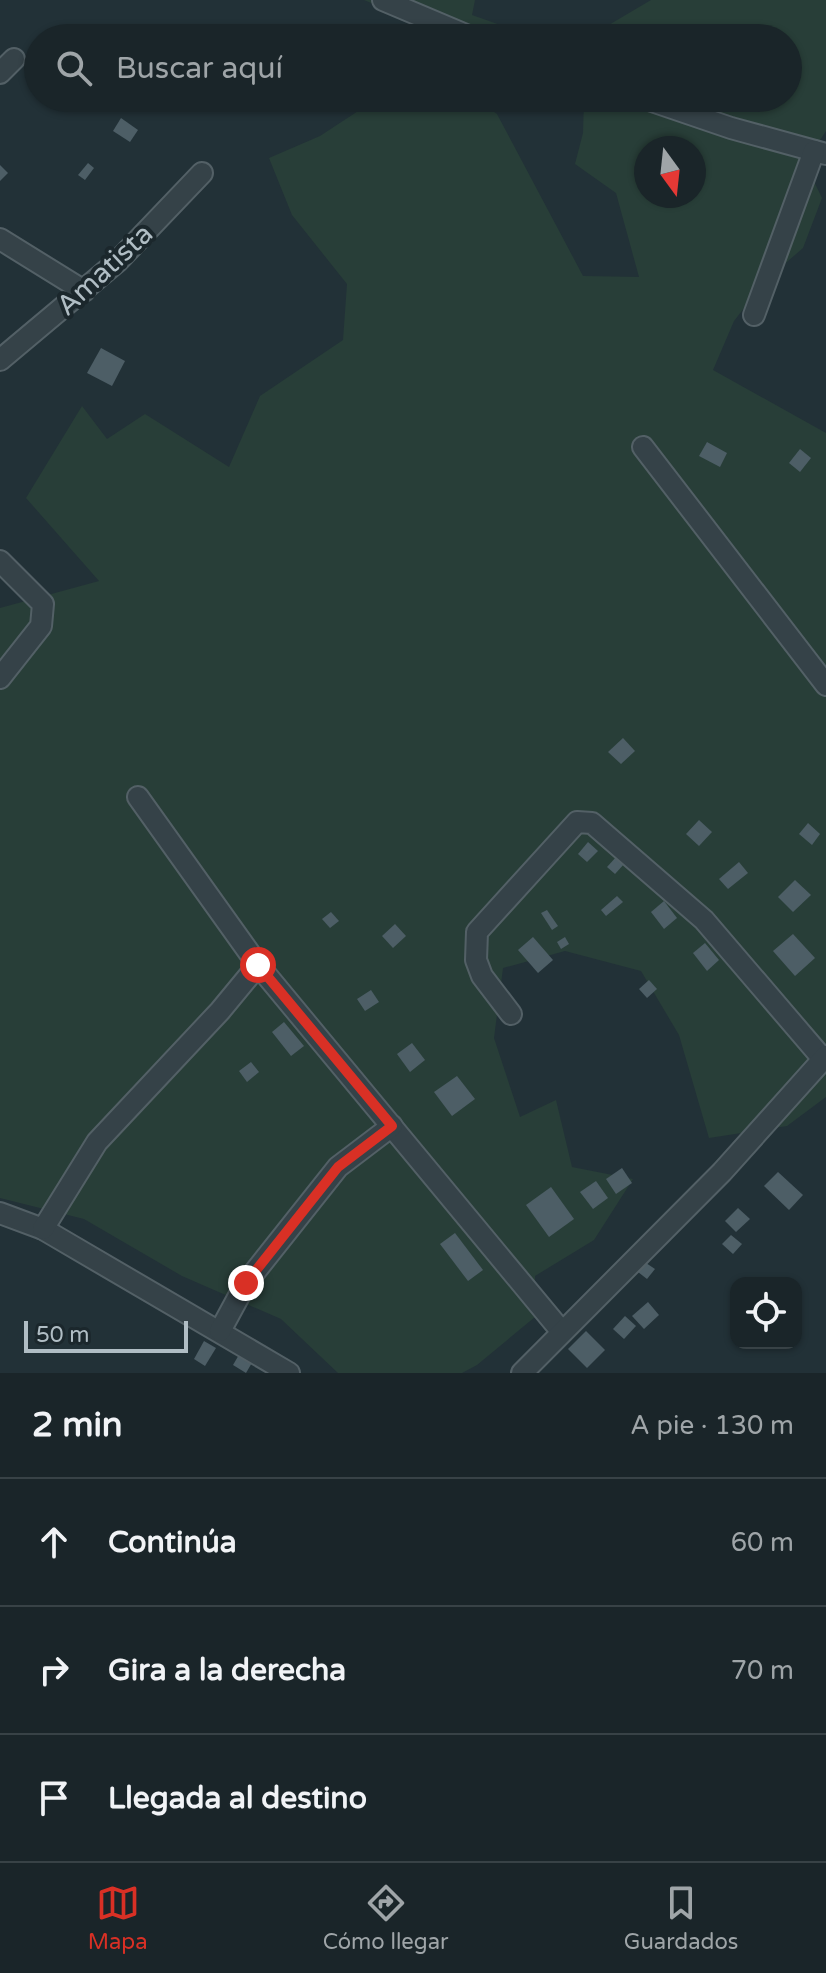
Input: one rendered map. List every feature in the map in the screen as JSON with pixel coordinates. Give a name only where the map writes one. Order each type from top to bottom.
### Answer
[{"type":"street","points":[[383,0],[440,24]]},
{"type":"street","points":[[689,112],[820,152],[754,315]]},
{"type":"street","name":"Amatista","points":[[0,360],[84,291],[202,173]]},
{"type":"street","points":[[0,239],[84,291]]},
{"type":"street","points":[[643,447],[826,685]]},
{"type":"street","points":[[0,561],[43,604],[41,626],[0,678]]},
{"type":"street","points":[[138,797],[258,965],[562,1332]]},
{"type":"street","points":[[511,1014],[482,976],[476,960],[477,932],[577,822],[592,823],[704,920],[825,1057],[722,1172],[522,1373]]},
{"type":"street","points":[[43,1229],[97,1142],[220,1011],[258,965]]},
{"type":"street","points":[[220,1331],[246,1283],[338,1167],[392,1126]]},
{"type":"street","points":[[0,1213],[43,1229],[289,1373]]},
{"type":"green space","points":[[364,0],[475,0],[472,15],[498,24],[421,24]]},
{"type":"green space","points":[[651,0],[826,0],[826,131],[805,163],[822,198],[803,248],[765,281],[734,321],[713,370],[826,433],[826,1097],[787,1126],[709,1138],[679,1035],[641,971],[565,951],[503,968],[494,1038],[520,1117],[556,1100],[572,1167],[633,1179],[594,1240],[535,1276],[535,1317],[477,1365],[462,1373],[338,1373],[281,1319],[182,1276],[84,1219],[0,1198],[0,608],[99,581],[26,498],[82,406],[107,439],[145,414],[229,467],[260,396],[343,340],[347,284],[292,215],[269,158],[320,136],[357,112],[494,112],[583,276],[639,277],[616,193],[575,164],[583,133],[584,112],[802,112],[802,24],[610,24]]},
{"type":"building","points":[[121,118],[138,130],[130,142],[113,131]]},
{"type":"building","points":[[88,163],[94,168],[85,180],[78,175]]},
{"type":"building","points":[[0,165],[8,173],[0,181]]},
{"type":"building","points":[[101,348],[125,361],[112,386],[87,373]]},
{"type":"building","points":[[707,442],[727,453],[720,467],[699,456]]},
{"type":"building","points":[[800,449],[811,458],[800,472],[789,463]]},
{"type":"building","points":[[623,738],[635,751],[621,764],[608,752]]},
{"type":"building","points":[[699,820],[712,832],[699,846],[686,834]]},
{"type":"building","points":[[808,823],[820,834],[812,845],[799,834]]},
{"type":"building","points":[[588,842],[598,851],[587,862],[578,854]]},
{"type":"building","points":[[617,856],[625,863],[615,874],[607,867]]},
{"type":"building","points":[[739,862],[748,873],[728,889],[719,879]]},
{"type":"building","points":[[795,880],[811,895],[793,912],[778,897]]},
{"type":"building","points":[[617,896],[623,902],[606,916],[601,910]]},
{"type":"building","points":[[664,901],[677,918],[664,929],[651,912]]},
{"type":"building","points":[[547,910],[558,926],[552,930],[541,913]]},
{"type":"building","points":[[331,912],[339,921],[330,928],[322,919]]},
{"type":"building","points":[[395,924],[406,936],[393,948],[382,936]]},
{"type":"building","points":[[793,934],[815,958],[795,976],[773,951]]},
{"type":"building","points":[[533,937],[553,960],[538,973],[518,950]]},
{"type":"building","points":[[565,937],[569,944],[561,949],[557,942]]},
{"type":"building","points":[[705,943],[719,960],[707,971],[693,953]]},
{"type":"building","points":[[649,980],[657,989],[647,998],[639,989]]},
{"type":"building","points":[[371,990],[379,1002],[365,1011],[357,999]]},
{"type":"building","points":[[284,1022],[304,1046],[291,1056],[272,1032]]},
{"type":"building","points":[[412,1043],[425,1060],[410,1072],[397,1054]]},
{"type":"building","points":[[251,1062],[259,1072],[247,1082],[239,1071]]},
{"type":"building","points":[[457,1076],[475,1099],[452,1116],[434,1092]]},
{"type":"building","points":[[622,1168],[632,1183],[616,1194],[606,1179]]},
{"type":"building","points":[[778,1172],[803,1195],[789,1210],[764,1186]]},
{"type":"building","points":[[596,1181],[608,1198],[593,1209],[580,1192]]},
{"type":"building","points":[[551,1187],[574,1219],[549,1237],[526,1205]]},
{"type":"building","points":[[738,1208],[750,1219],[736,1232],[725,1221]]},
{"type":"building","points":[[455,1233],[483,1270],[468,1281],[440,1244]]},
{"type":"building","points":[[731,1235],[742,1244],[733,1254],[722,1244]]},
{"type":"building","points":[[646,1263],[655,1269],[647,1279],[638,1272]]},
{"type":"building","points":[[648,1302],[659,1315],[644,1329],[632,1316]]},
{"type":"building","points":[[625,1316],[636,1326],[624,1339],[613,1329]]},
{"type":"building","points":[[586,1331],[605,1350],[587,1368],[568,1349]]},
{"type":"building","points":[[204,1341],[216,1348],[205,1366],[194,1359]]},
{"type":"building","points":[[240,1353],[253,1361],[246,1373],[233,1365]]},
{"type":"route","points":[[246,1283],[338,1167],[392,1126],[258,965]]}]
